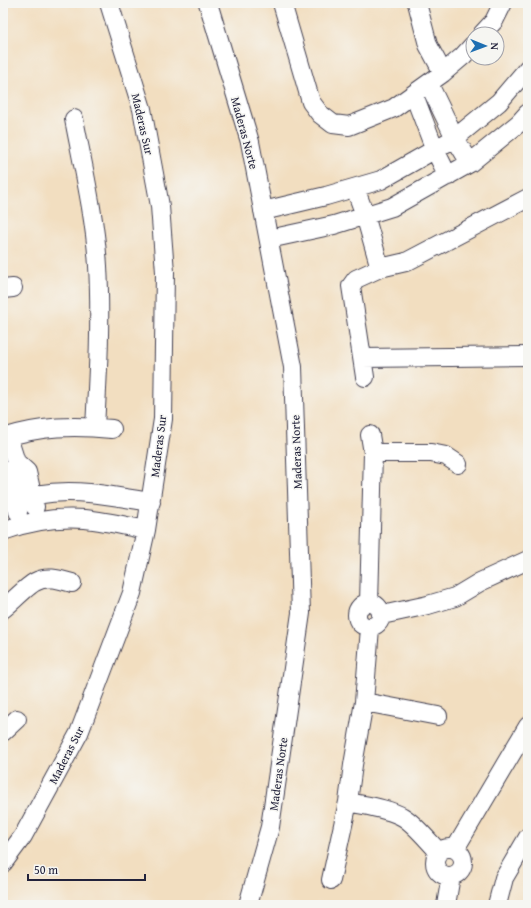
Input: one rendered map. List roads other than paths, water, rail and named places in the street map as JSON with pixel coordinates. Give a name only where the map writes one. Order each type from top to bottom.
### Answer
[{"type":"street","name":"Maderas Sur","points":[[3,863],[24,836],[79,733],[132,593],[151,502],[162,419],[165,279],[160,206],[142,109],[109,3]]},
{"type":"street","name":"Maderas Norte","points":[[208,3],[250,142],[293,367],[301,613],[270,827],[248,905]]},
{"type":"street","points":[[282,3],[311,102],[320,114],[333,124],[349,126],[394,108],[436,79],[465,54]]},
{"type":"street","points":[[417,3],[436,79],[455,138],[470,163]]},
{"type":"street","points":[[489,26],[494,21],[504,3]]},
{"type":"street","points":[[263,211],[326,196],[381,180],[455,138],[499,102],[528,68]]},
{"type":"street","points":[[414,95],[435,150],[448,176]]},
{"type":"street","points":[[269,240],[334,225],[392,207],[470,163],[519,123],[528,113]]},
{"type":"street","points":[[30,523],[17,500],[27,472],[16,462],[6,438],[28,431],[57,426],[104,428],[99,360],[98,265],[88,189],[74,119]]},
{"type":"street","points":[[356,188],[380,268]]},
{"type":"street","points":[[365,377],[351,286],[356,279],[380,268],[406,262],[528,198]]},
{"type":"street","points":[[362,358],[528,356]]},
{"type":"street","points":[[369,602],[373,453],[370,435]]},
{"type":"street","points":[[373,453],[431,453],[446,456],[458,464]]},
{"type":"street","points":[[17,500],[58,493],[88,493],[151,502]]},
{"type":"street","points":[[3,531],[30,523],[58,519],[85,519],[146,530]]},
{"type":"street","points":[[382,615],[428,605],[455,597],[480,582],[528,560]]},
{"type":"street","points":[[3,609],[35,582],[46,579],[58,579],[72,583]]},
{"type":"street","points":[[369,602],[376,604],[382,615],[376,626],[370,628],[363,626],[358,622],[357,615],[358,609],[363,604],[369,602]]},
{"type":"street","points":[[331,880],[348,802],[364,702],[370,628]]},
{"type":"street","points":[[364,702],[438,716]]},
{"type":"street","points":[[3,732],[17,719]]},
{"type":"street","points":[[446,905],[451,876],[443,875],[436,869],[435,860],[447,851],[528,726]]},
{"type":"street","points":[[348,802],[378,808],[403,818],[424,836],[447,851]]},
{"type":"street","points":[[497,905],[504,878],[528,837]]}]
